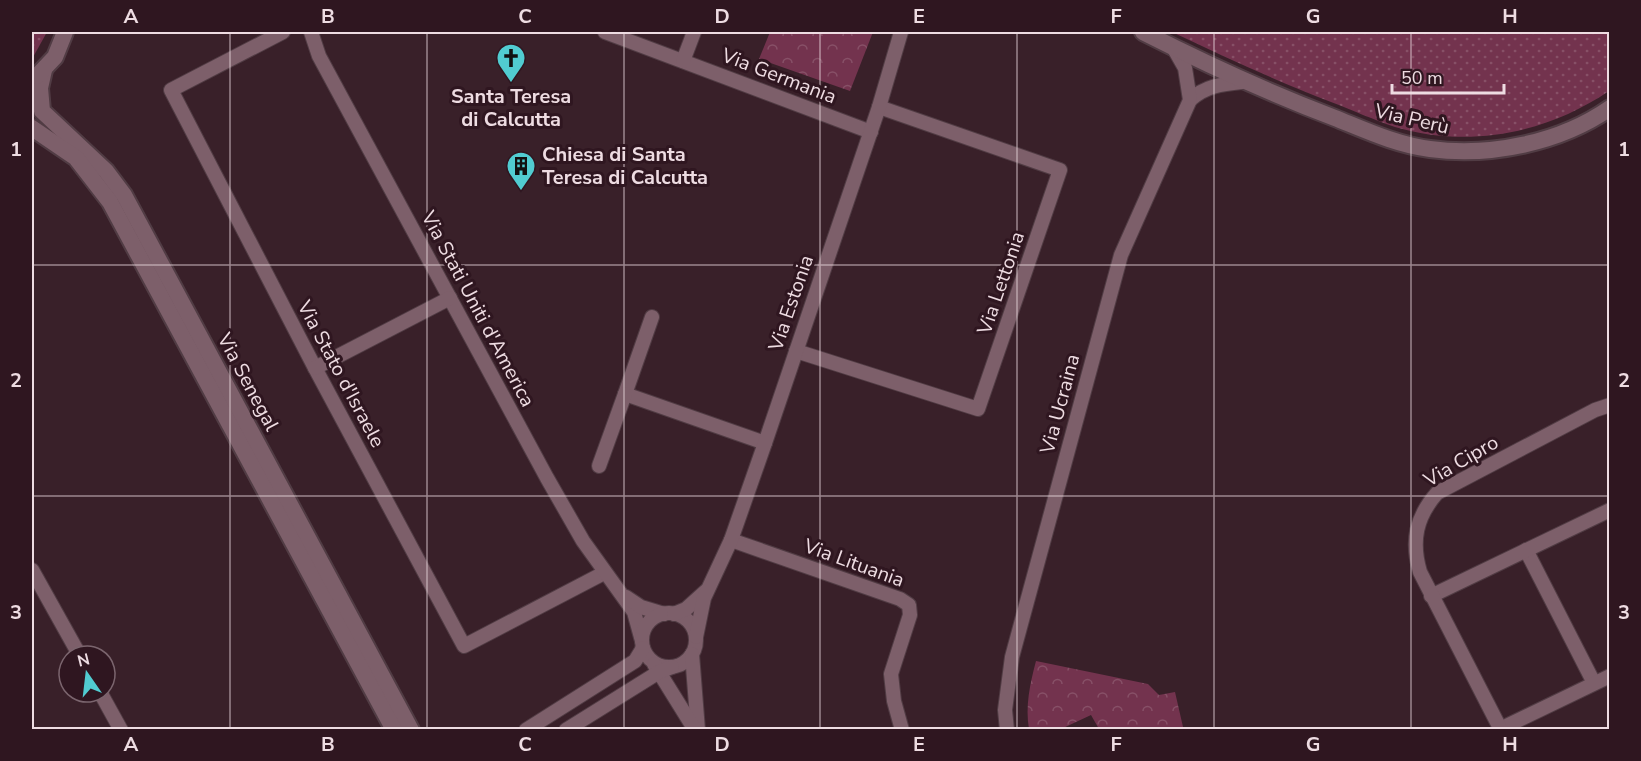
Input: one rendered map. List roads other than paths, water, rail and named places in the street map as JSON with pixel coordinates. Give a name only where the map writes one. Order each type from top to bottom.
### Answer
[{"type":"main road","points":[[38,75],[55,57],[65,32]]},
{"type":"main road","points":[[1143,32],[1173,47]]},
{"type":"main road","name":"Via Perù","points":[[1173,47],[1242,82],[1374,134],[1429,149],[1455,151],[1496,149],[1552,136],[1579,126],[1610,108]]},
{"type":"main road","name":"Via Senegal","points":[[38,75],[42,111],[106,171],[124,195],[411,729]]},
{"type":"main road","name":"Via Senegal","points":[[32,128],[76,158],[110,202],[394,729]]},
{"type":"street","name":"Via Stato d'Israele","points":[[283,32],[171,90],[315,368],[464,646],[604,573]]},
{"type":"street","name":"Via Stati Uniti d'America","points":[[311,32],[319,56],[547,478],[604,573],[625,596],[641,607],[669,614]]},
{"type":"street","name":"Via Germania","points":[[605,32],[871,132]]},
{"type":"street","points":[[683,61],[694,32]]},
{"type":"street","name":"Via Estonia","points":[[696,637],[704,598],[731,540],[765,443],[871,132],[901,32]]},
{"type":"street","points":[[1173,47],[1187,74],[1190,100]]},
{"type":"street","points":[[1190,100],[1211,87],[1242,82]]},
{"type":"street","name":"Via Ucraina","points":[[1007,729],[1005,710],[1012,657],[1121,255],[1190,100]]},
{"type":"street","name":"Via Lettonia","points":[[796,351],[978,409],[1060,170],[879,107]]},
{"type":"street","points":[[315,368],[450,298]]},
{"type":"street","points":[[599,466],[652,317]]},
{"type":"street","points":[[625,394],[765,443]]},
{"type":"street","name":"Via Cipro","points":[[1501,729],[1431,596],[1415,554],[1414,540],[1423,509],[1437,493],[1595,410],[1610,405]]},
{"type":"street","points":[[1431,596],[1610,510]]},
{"type":"street","name":"Via Lituania","points":[[731,540],[900,599],[909,605],[910,615],[891,674],[894,701],[902,729]]},
{"type":"street","points":[[1526,550],[1594,683]]},
{"type":"street","points":[[32,570],[73,644]]},
{"type":"street","name":"Via Estonia","points":[[669,614],[686,609],[711,585]]},
{"type":"street","name":"Via Stati Uniti d'America","points":[[625,596],[640,625],[643,644]]},
{"type":"street","points":[[526,729],[635,661],[643,644],[648,623],[669,614],[689,622],[696,637],[692,654],[697,729]]},
{"type":"street","points":[[643,644],[697,729]]},
{"type":"street","points":[[566,729],[659,671],[687,660],[692,654]]},
{"type":"street","points":[[1501,729],[1610,676]]},
{"type":"street","points":[[107,704],[121,729]]},
{"type":"place","name":"Santa Teresa di Calcutta","points":[[511,84]]},
{"type":"place","name":"Chiesa di Santa Teresa di Calcutta","points":[[521,192]]}]
